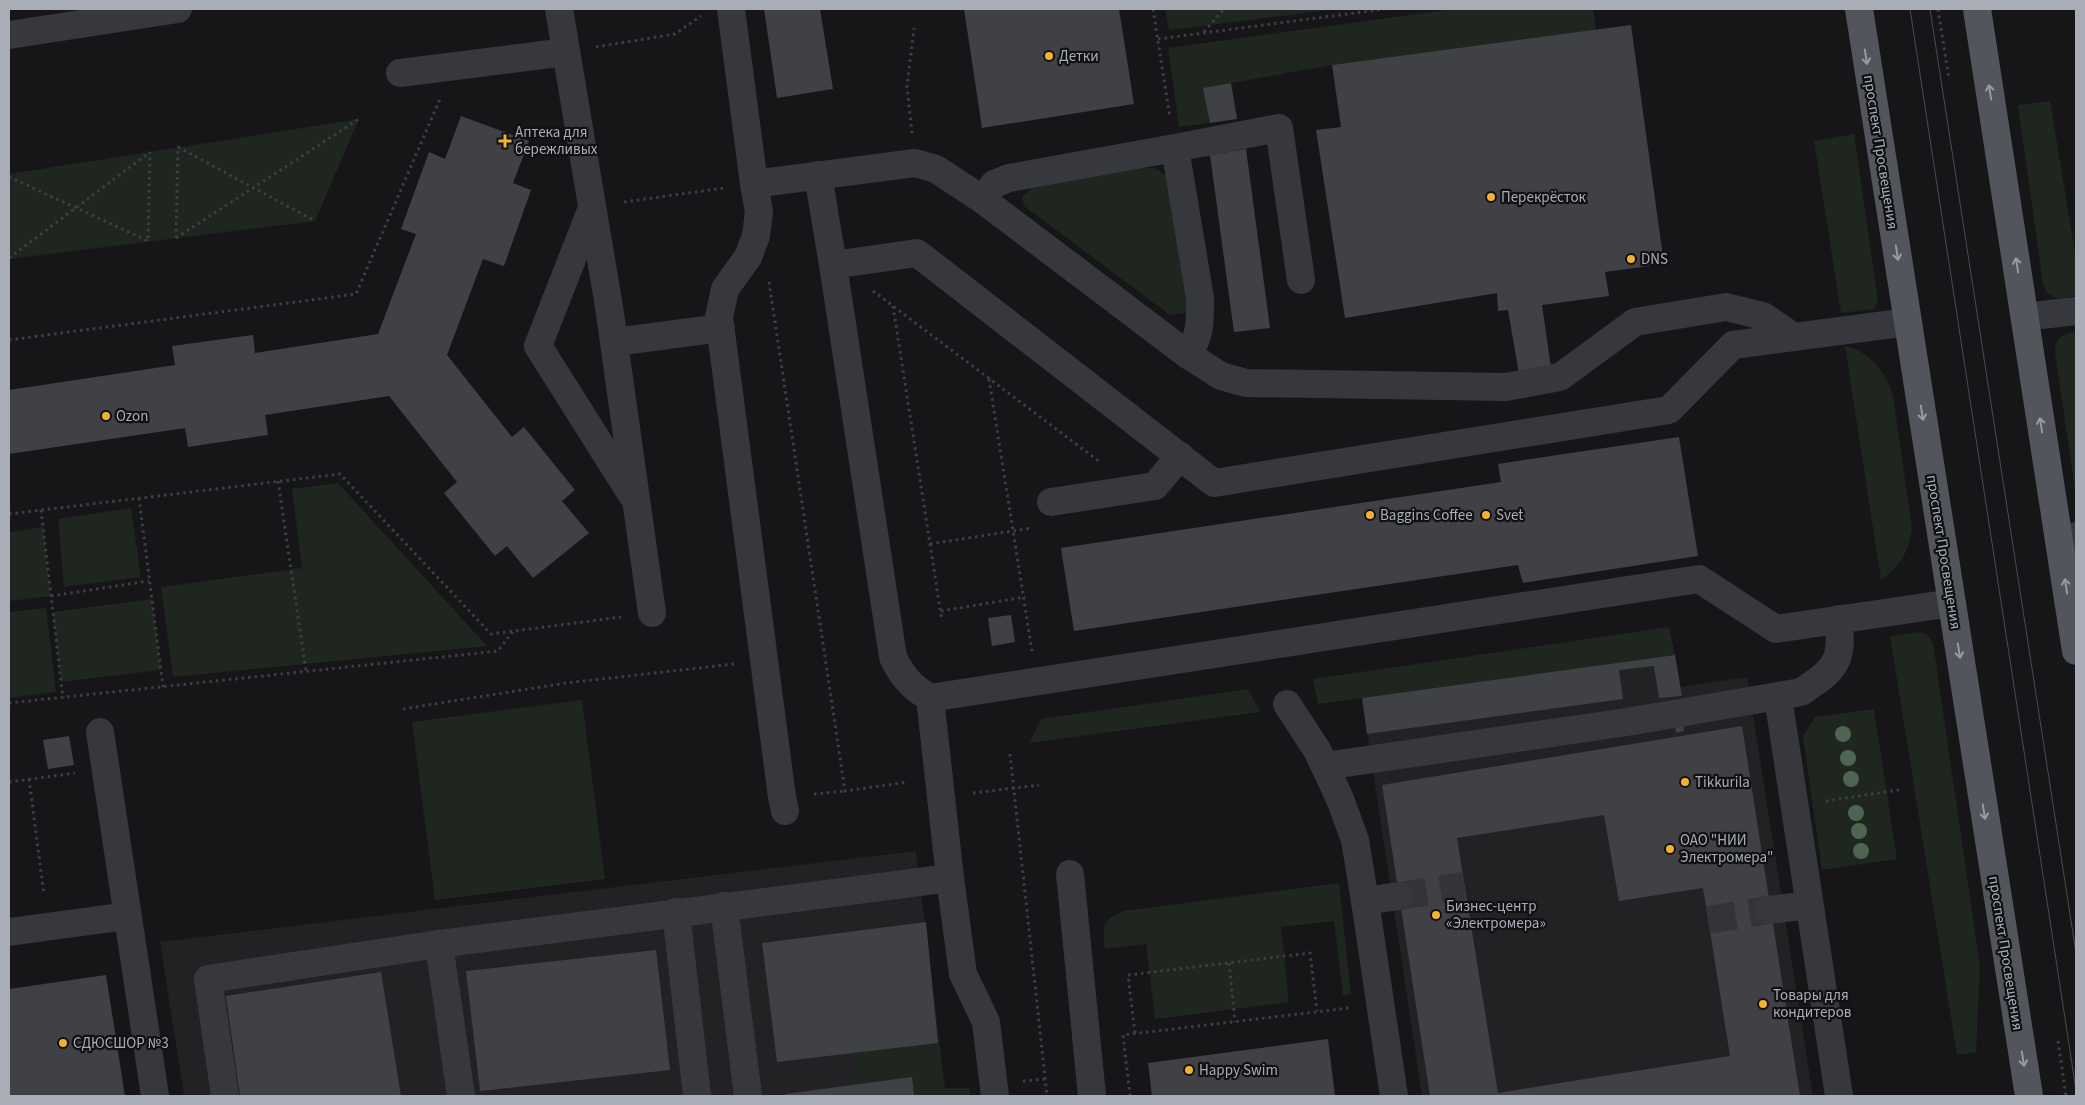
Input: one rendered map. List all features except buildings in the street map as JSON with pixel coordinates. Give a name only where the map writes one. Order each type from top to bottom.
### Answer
[{"type":"main road","name":"проспект Просвещения","points":[[1859,9],[2029,1096]]},
{"type":"main road","points":[[1977,9],[2025,317],[2068,538],[2076,651]]},
{"type":"street","points":[[9,35],[178,9]]},
{"type":"street","points":[[559,9],[615,342],[652,614]]},
{"type":"street","points":[[732,9],[759,212],[756,236],[748,257],[725,289],[719,317],[782,797],[786,810]]},
{"type":"street","points":[[400,73],[566,52]]},
{"type":"street","points":[[983,200],[994,184],[1009,178],[1279,128],[1301,280]]},
{"type":"street","points":[[1175,148],[1200,298],[1200,321],[1197,340],[1188,355]]},
{"type":"street","points":[[754,184],[914,163],[936,169],[983,200],[1188,355],[1221,376],[1246,383],[1506,387],[1560,377],[1635,322],[1726,307],[1763,316],[1794,337]]},
{"type":"street","points":[[818,175],[893,657],[903,677],[916,690],[930,698],[1699,579],[1776,629],[1952,603]]},
{"type":"street","points":[[593,206],[553,312],[538,346],[637,503]]},
{"type":"street","points":[[833,265],[916,253],[1214,482],[1669,410],[1734,345],[1908,322]]},
{"type":"street","points":[[2025,317],[2076,311]]},
{"type":"street","points":[[615,342],[721,328]]},
{"type":"street","points":[[1051,502],[1156,486],[1180,456]]},
{"type":"street","points":[[1325,766],[1801,692],[1822,679],[1836,661],[1841,642],[1838,619]]},
{"type":"street","points":[[1778,697],[1839,1096]]},
{"type":"street","points":[[930,698],[950,878],[964,974],[986,1022],[995,1096]]},
{"type":"street","points":[[1287,704],[1317,750],[1340,799],[1355,840],[1394,1096]]},
{"type":"street","points":[[100,732],[155,1096]]},
{"type":"street","points":[[1070,874],[1092,1096]]},
{"type":"street","points":[[225,1096],[208,979],[439,944],[950,878]]},
{"type":"street","points":[[1365,901],[1400,896]]},
{"type":"street","points":[[1770,910],[1810,904]]},
{"type":"street","points":[[724,906],[748,1096]]},
{"type":"street","points":[[676,912],[697,1096]]},
{"type":"street","points":[[9,932],[127,916]]},
{"type":"street","points":[[439,944],[461,1096]]},
{"type":"path","points":[[1152,9],[1175,148]]},
{"type":"path","points":[[1204,33],[1224,9]]},
{"type":"path","points":[[1158,39],[1385,9]]},
{"type":"path","points":[[1938,9],[1949,79]]},
{"type":"path","points":[[566,52],[676,34],[704,14]]},
{"type":"path","points":[[914,28],[907,87],[914,163]]},
{"type":"path","points":[[9,340],[356,294],[442,93]]},
{"type":"path","points":[[315,221],[253,188],[178,147],[176,238],[253,188],[359,119]]},
{"type":"path","points":[[9,177],[76,208],[148,242],[150,152],[76,208],[9,258]]},
{"type":"path","points":[[593,206],[754,184]]},
{"type":"path","points":[[756,236],[766,260],[845,791],[941,787],[1014,787],[1039,784]]},
{"type":"path","points":[[833,265],[859,280],[1118,476],[1121,492]]},
{"type":"path","points":[[892,305],[942,621]]},
{"type":"path","points":[[989,378],[1025,597],[1032,653]]},
{"type":"path","points":[[9,514],[340,474],[491,634],[652,614]]},
{"type":"path","points":[[278,481],[306,671]]},
{"type":"path","points":[[139,498],[163,687]]},
{"type":"path","points":[[41,510],[63,698]]},
{"type":"path","points":[[51,596],[149,581]]},
{"type":"path","points":[[941,611],[1025,597]]},
{"type":"path","points":[[9,703],[498,651],[513,631]]},
{"type":"path","points":[[403,709],[566,683],[764,660]]},
{"type":"path","points":[[1010,754],[1047,1096]]},
{"type":"path","points":[[9,782],[105,769]]},
{"type":"path","points":[[28,779],[48,926]]},
{"type":"path","points":[[1794,805],[1899,790]]},
{"type":"path","points":[[1135,1034],[1128,975],[1310,953],[1317,1011]]},
{"type":"path","points":[[1228,963],[1235,1022]]},
{"type":"path","points":[[1130,1096],[1123,1035],[1352,1007]]},
{"type":"path","points":[[2058,1041],[2066,1096]]},
{"type":"shaded area","points":[[1165,9],[1337,9],[1169,30]]},
{"type":"shaded area","points":[[1454,9],[1593,9],[1596,30],[1332,65],[1204,88],[1210,123],[1179,127],[1168,48]]},
{"type":"shaded area","points":[[2050,101],[2076,258],[2076,296],[2058,299],[2047,293],[2043,284],[2018,105]]},
{"type":"shaded area","points":[[359,119],[315,221],[9,259],[9,174]]},
{"type":"shaded area","points":[[1854,134],[1878,301],[1874,309],[1841,313],[1814,141]]},
{"type":"shaded area","points":[[1141,168],[1155,168],[1166,176],[1192,301],[1186,313],[1170,315],[1024,206],[1022,196],[1033,188]]},
{"type":"shaded area","points":[[2076,332],[2076,497],[2055,347],[2061,337]]},
{"type":"shaded area","points":[[1845,346],[1862,353],[1876,364],[1886,378],[1893,395],[1912,529],[1906,552],[1894,569],[1881,580]]},
{"type":"shaded area","points":[[338,483],[487,646],[173,677],[161,587],[302,568],[292,489]]},
{"type":"shaded area","points":[[131,508],[141,577],[64,587],[58,519]]},
{"type":"shaded area","points":[[43,527],[51,596],[9,601],[9,532]]},
{"type":"shaded area","points":[[152,599],[161,670],[61,682],[53,612]]},
{"type":"shaded area","points":[[46,608],[56,692],[9,698],[9,612]]},
{"type":"shaded area","points":[[1669,627],[1675,655],[1318,704],[1313,679]]},
{"type":"shaded area","points":[[1919,632],[1926,634],[1933,642],[1980,967],[1976,1052],[1957,1055],[1890,636]]},
{"type":"shaded area","points":[[1675,655],[1680,687],[1747,677],[1813,1096],[1422,1096],[1362,698]]},
{"type":"shaded area","points":[[1248,689],[1260,712],[1029,743],[1041,719]]},
{"type":"shaded area","points":[[582,700],[605,879],[435,900],[412,722]]},
{"type":"shaded area","points":[[1874,709],[1897,859],[1822,870],[1803,736],[1815,717]]},
{"type":"shaded area","points":[[916,851],[945,1088],[969,1088],[970,1096],[184,1096],[160,942]]},
{"type":"shaded area","points":[[1339,883],[1351,994],[1343,995],[1334,921],[1281,927],[1289,1002],[1164,1018],[1155,1019],[1146,944],[1105,949],[1105,925],[1116,914],[1123,911]]},
{"type":"shaded area","points":[[938,1043],[945,1089],[969,1088],[970,1096],[914,1096],[912,1078],[857,1085],[853,1053]]},
{"type":"tunnel","points":[[1399,896],[1464,886]]},
{"type":"tunnel","points":[[1708,920],[1769,910]]},
{"type":"tram line","points":[[1910,9],[2076,1090]]},
{"type":"tram line","points":[[1930,9],[2076,953]]},
{"type":"place","name":"Детки","points":[[1049,56]]},
{"type":"place","name":"Аптека для бережливых","points":[[505,141]]},
{"type":"place","name":"Перекрёсток","points":[[1491,197]]},
{"type":"place","name":"DNS","points":[[1631,259]]},
{"type":"place","name":"Ozon","points":[[106,416]]},
{"type":"place","name":"Baggins Coffee","points":[[1370,515]]},
{"type":"place","name":"Svet","points":[[1486,515]]},
{"type":"place","name":"Tikkurila","points":[[1685,782]]},
{"type":"place","name":"ОАО \"НИИ Электромера\"","points":[[1670,849]]},
{"type":"place","name":"Бизнес-центр «Электромера»","points":[[1436,915]]},
{"type":"place","name":"Товары для кондитеров","points":[[1763,1004]]},
{"type":"place","name":"СДЮСШОР №3","points":[[63,1043]]},
{"type":"place","name":"Happy Swim","points":[[1189,1070]]}]
